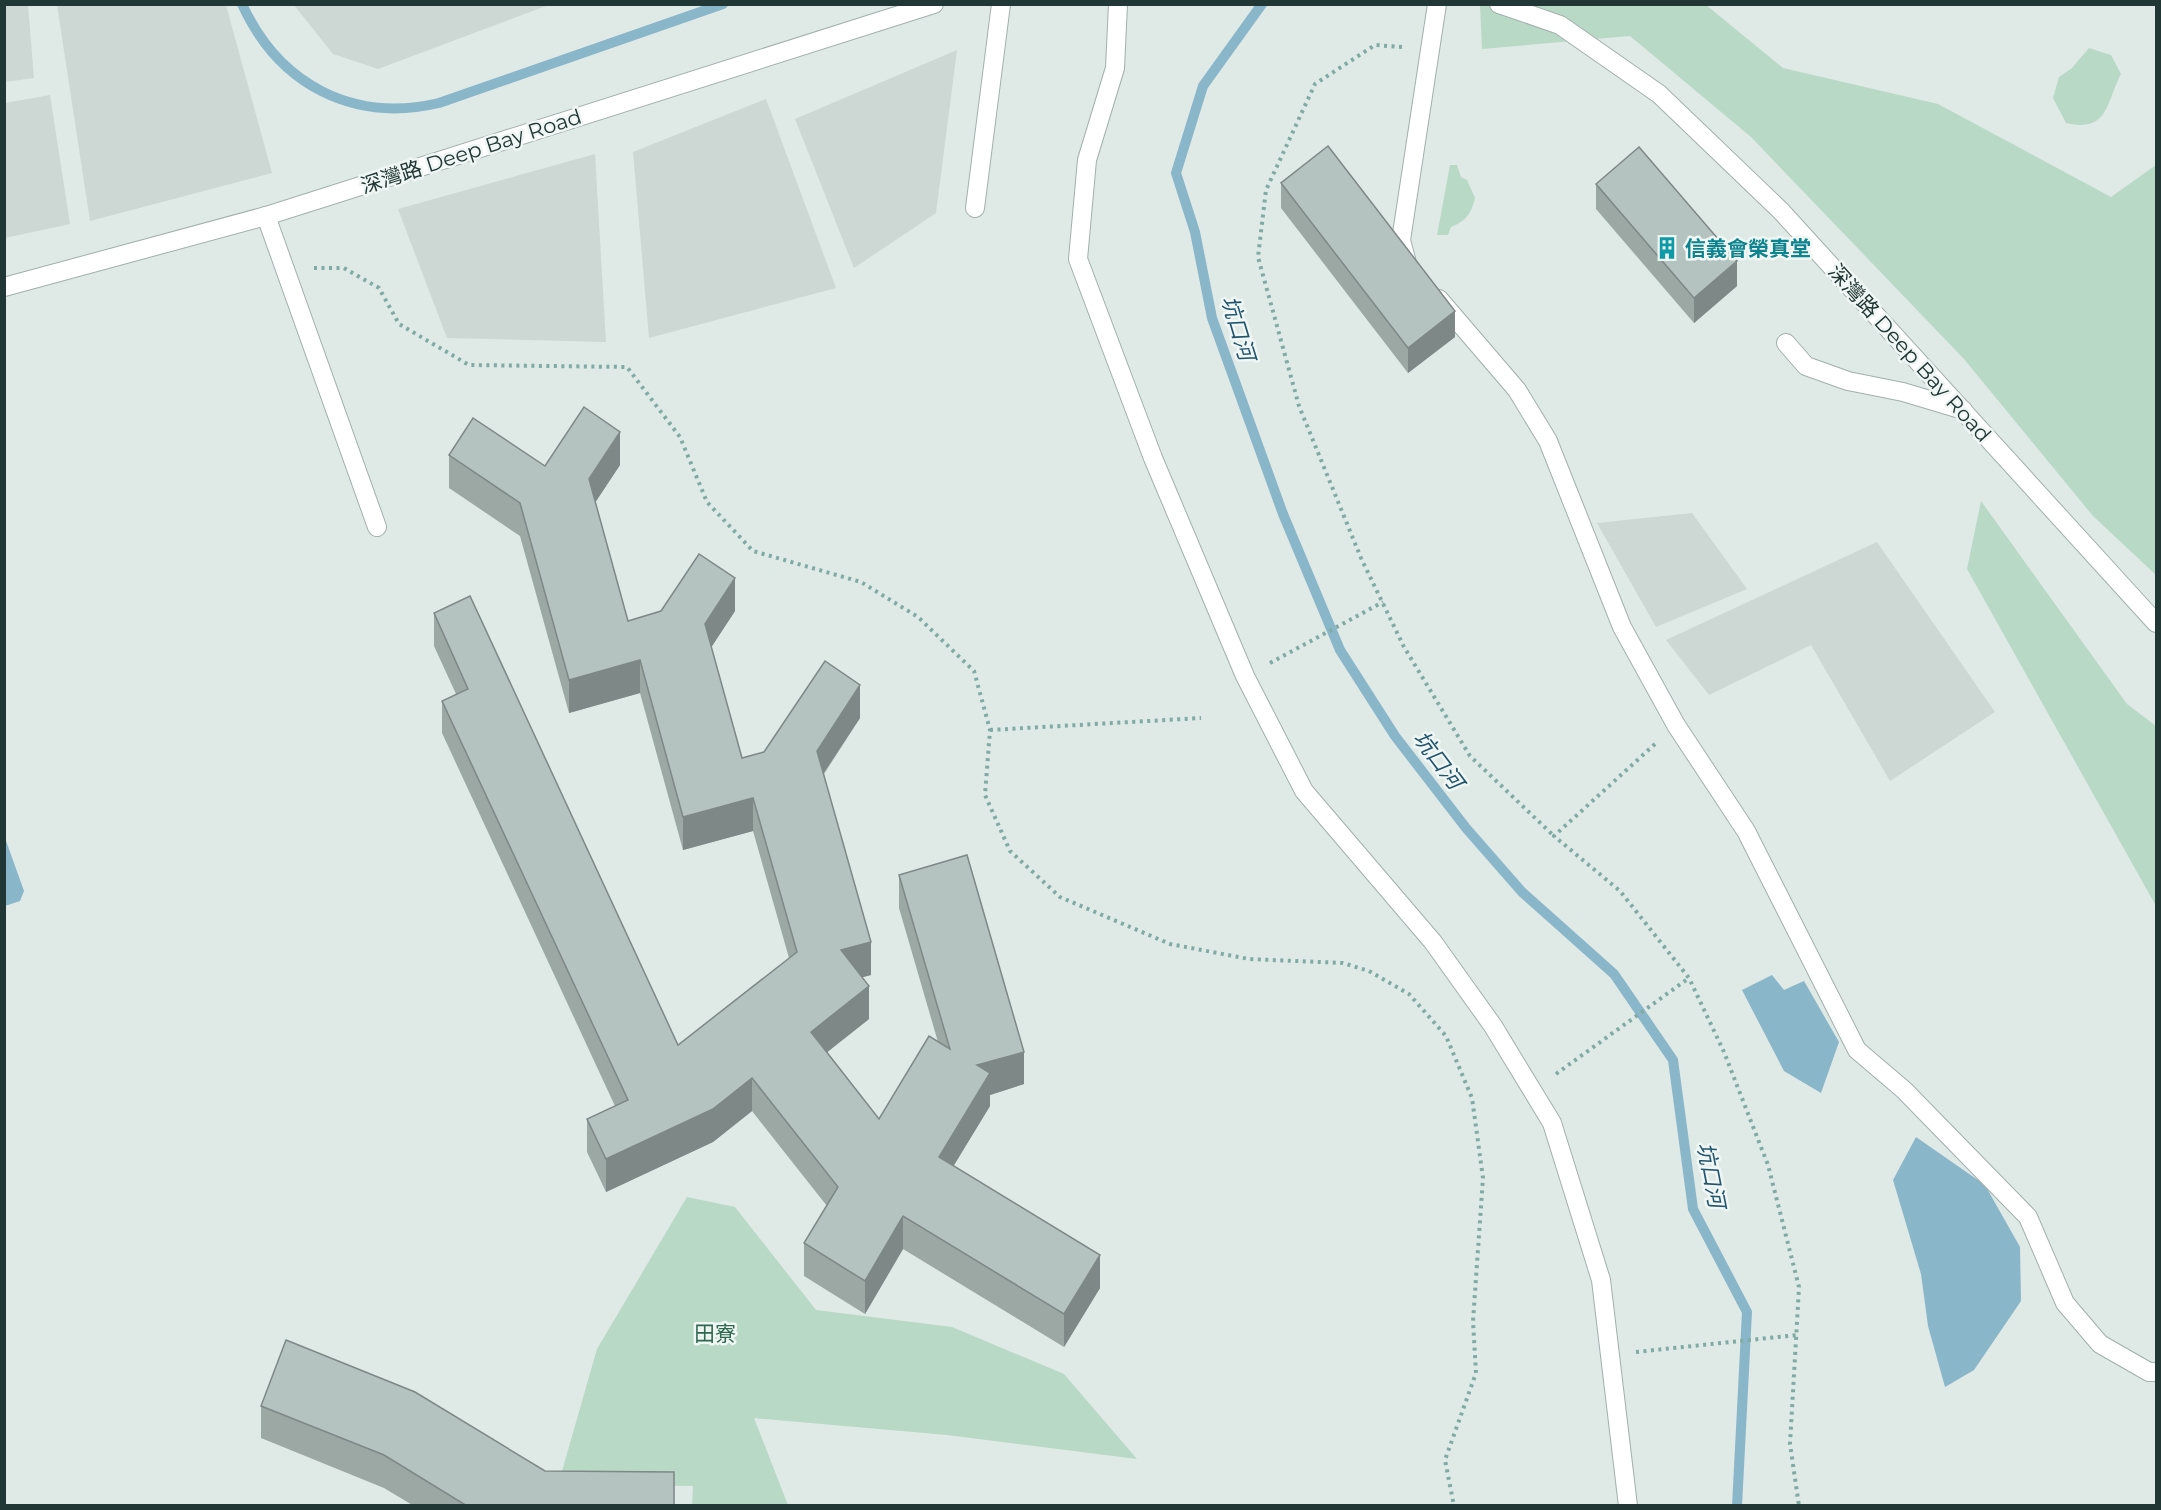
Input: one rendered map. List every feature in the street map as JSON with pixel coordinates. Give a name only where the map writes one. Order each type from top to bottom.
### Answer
[{"type":"street","name":"深灣路 Deep Bay Road","points":[[4,287],[266,216],[934,4]]},
{"type":"street","points":[[975,208],[1001,4]]},
{"type":"street","points":[[1118,4],[1115,68],[1087,160],[1078,259],[1153,458],[1231,643],[1304,791],[1433,942],[1492,1026],[1552,1123],[1601,1280],[1628,1506]]},
{"type":"street","points":[[1437,4],[1401,240],[1406,262],[1471,333],[1517,390],[1548,441],[1622,627],[1676,725],[1746,831],[1857,1050],[1904,1090],[2028,1218],[2065,1303],[2100,1344],[2149,1372],[2157,1372]]},
{"type":"street","name":"深灣路 Deep Bay Road","points":[[1499,4],[1560,25],[1659,94],[1781,211],[2157,623]]},
{"type":"street","points":[[266,216],[376,527]]},
{"type":"street","points":[[1786,343],[1806,366],[1848,381],[1904,392],[1963,410]]},
{"type":"path","points":[[1429,49],[1375,45],[1315,84],[1266,190],[1258,257],[1299,406],[1362,558],[1404,647],[1470,756],[1554,836],[1620,891],[1689,978],[1724,1052],[1768,1165],[1799,1287],[1794,1335],[1790,1444],[1799,1506]]},
{"type":"path","points":[[283,268],[344,268],[379,288],[399,324],[469,365],[627,366],[680,437],[707,502],[753,551],[861,582],[918,617],[974,671],[990,730],[985,795],[1010,852],[1060,897],[1170,944],[1249,959],[1343,963],[1369,971],[1409,994],[1446,1036],[1472,1098],[1483,1178],[1473,1321],[1476,1373],[1445,1460],[1454,1506]]},
{"type":"path","points":[[1268,664],[1383,602]]},
{"type":"path","points":[[990,730],[1202,718]]},
{"type":"path","points":[[1554,836],[1676,725]]},
{"type":"path","points":[[1547,1081],[1689,978]]},
{"type":"path","points":[[1633,1353],[1794,1335]]},
{"type":"shaded area","points":[[4,5],[28,5],[34,78],[5,82]]},
{"type":"shaded area","points":[[57,5],[226,5],[272,173],[90,221]]},
{"type":"shaded area","points":[[294,5],[549,5],[378,69],[333,54]]},
{"type":"shaded area","points":[[957,50],[936,213],[854,268],[795,119]]},
{"type":"shaded area","points":[[50,95],[70,224],[5,238],[5,103]]},
{"type":"shaded area","points":[[766,99],[836,288],[649,338],[633,152]]},
{"type":"shaded area","points":[[595,154],[606,342],[447,338],[398,209]]},
{"type":"shaded area","points":[[1692,513],[1747,589],[1656,627],[1597,523]]},
{"type":"shaded area","points":[[1877,542],[1995,712],[1890,781],[1811,645],[1709,695],[1666,640]]},
{"type":"green space","points":[[1480,5],[1706,5],[1783,68],[1938,104],[2111,197],[2156,165],[2156,575],[2093,516],[1964,359],[1751,137],[1630,36],[1482,49]]},
{"type":"green space","points":[[2089,48],[2111,55],[2121,74],[2104,113],[2098,119],[2091,124],[2066,123],[2053,98],[2059,77],[2072,68]]},
{"type":"green space","points":[[1450,165],[1457,165],[1461,177],[1467,180],[1475,198],[1470,213],[1461,222],[1451,227],[1448,235],[1437,235]]},
{"type":"green space","points":[[1981,501],[2127,704],[2156,726],[2156,906],[1967,569]]},
{"type":"green space","name":"田寮","points":[[687,1197],[735,1207],[816,1310],[952,1327],[1064,1374],[1137,1459],[947,1435],[754,1418],[788,1505],[692,1505],[693,1486],[558,1485],[597,1349]]},
{"type":"water","points":[[5,838],[24,891],[20,901],[5,906]]},
{"type":"water","points":[[1772,975],[1784,990],[1804,981],[1839,1042],[1821,1093],[1784,1071],[1742,990]]},
{"type":"water","points":[[1916,1137],[1985,1185],[2020,1247],[2021,1301],[1974,1370],[1945,1387],[1928,1326],[1921,1274],[1893,1180]]},
{"type":"building","points":[[1328,146],[1455,311],[1408,348],[1281,183]]},
{"type":"building","name":"信義會榮真堂","points":[[1639,147],[1737,261],[1694,298],[1596,184]]},
{"type":"building","points":[[584,407],[620,432],[589,479],[628,621],[661,611],[699,554],[735,578],[705,624],[742,758],[764,752],[825,661],[860,685],[817,751],[871,942],[841,950],[869,986],[811,1032],[879,1119],[929,1036],[950,1049],[899,875],[967,855],[1024,1052],[977,1065],[990,1073],[939,1157],[1100,1255],[1064,1314],[903,1216],[865,1281],[804,1243],[838,1187],[752,1078],[713,1109],[606,1159],[587,1119],[628,1100],[442,701],[468,689],[434,613],[470,596],[678,1045],[797,952],[753,798],[683,817],[640,660],[569,680],[520,503],[449,455],[473,418],[545,466]]},
{"type":"building","points":[[286,1340],[415,1392],[545,1471],[674,1472],[674,1506],[467,1506],[384,1455],[261,1406]]},
{"type":"waterway","points":[[242,4],[258,32],[276,56],[298,76],[322,91],[349,102],[377,107],[407,108],[439,103],[723,4]]},
{"type":"waterway","name":"坑口河","points":[[1262,4],[1203,86],[1176,173],[1195,232],[1212,318],[1283,514],[1340,650],[1395,736],[1466,828],[1522,892],[1614,974],[1673,1060],[1693,1209],[1747,1312],[1737,1506]]},
{"type":"place","name":"信義會榮真堂","points":[[1667,248]]}]
